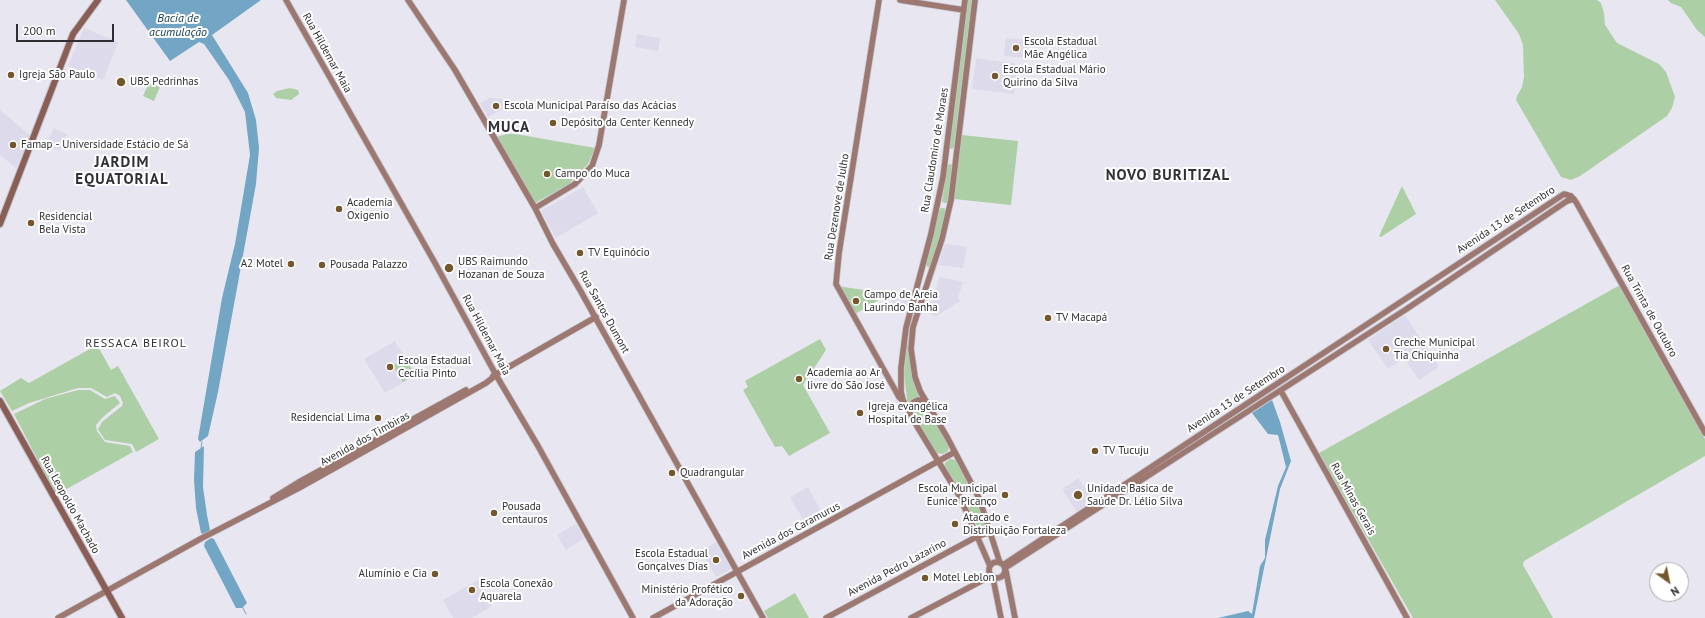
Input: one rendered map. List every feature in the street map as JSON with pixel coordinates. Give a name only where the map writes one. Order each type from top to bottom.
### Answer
[{"type":"main road","points":[[0,224],[74,34],[98,0]]},
{"type":"main road","name":"Rua Leopoldo Machado","points":[[0,401],[122,618]]},
{"type":"street","name":"Rua Hildemar Maia","points":[[286,0],[442,275],[496,375],[538,446],[633,618]]},
{"type":"street","name":"Rua Santos Dumont","points":[[408,0],[455,70],[535,208],[553,244],[596,318],[674,461],[763,618]]},
{"type":"street","points":[[535,208],[575,184],[592,166],[601,132],[624,0]]},
{"type":"street","name":"Rua Dezenove de Julho","points":[[879,0],[839,253],[836,284],[899,397],[903,400]]},
{"type":"street","points":[[900,0],[964,10]]},
{"type":"street","name":"Rua Claudomiro de Moraes","points":[[965,0],[945,163],[936,214],[906,328],[901,368],[903,400],[938,462],[960,497],[990,566]]},
{"type":"street","name":"Rua Claudomiro de Moraes","points":[[975,0],[951,200],[942,239],[916,317],[911,349],[915,377],[926,401],[955,452],[978,498],[1004,567],[1015,618]]},
{"type":"street","points":[[947,151],[950,153],[957,152]]},
{"type":"street","points":[[945,163],[950,161],[956,164]]},
{"type":"street","points":[[1566,194],[1567,201]]},
{"type":"street","name":"Avenida 13 de Setembro","points":[[1004,567],[1325,352],[1566,194],[1574,199]]},
{"type":"street","name":"Avenida 13 de Setembro","points":[[1004,567],[1281,391],[1567,201],[1574,199]]},
{"type":"street","name":"Rua Trinta de Outubro","points":[[1574,199],[1705,433]]},
{"type":"street","name":"Avenida dos Timbiras","points":[[58,618],[242,517],[299,482],[396,427],[496,375],[596,318]]},
{"type":"street","points":[[1325,352],[1330,352],[1331,357]]},
{"type":"street","name":"Rua Minas Gerais","points":[[1281,391],[1407,618]]},
{"type":"street","points":[[909,412],[910,406],[914,402],[918,400],[926,401]]},
{"type":"street","name":"Avenida dos Caramurus","points":[[653,618],[955,452]]},
{"type":"street","name":"Avenida Pedro Lazarino","points":[[826,618],[978,536],[991,532]]},
{"type":"street","points":[[911,618],[983,580],[992,577],[1002,577],[1004,567],[994,563],[990,566],[989,572],[992,577],[1001,618]]},
{"type":"shaded area","points":[[84,28],[118,42],[103,80],[68,66]]},
{"type":"shaded area","points":[[637,34],[660,38],[658,51],[635,47]]},
{"type":"shaded area","name":"Escola Estadual Mãe Angélica","points":[[1006,38],[1029,40],[1027,58],[1004,56]]},
{"type":"shaded area","name":"Escola Estadual Mário Quirino da Silva","points":[[976,58],[1017,64],[1014,94],[972,89]]},
{"type":"shaded area","name":"Escola Municipal Paraíso das Acácias","points":[[489,98],[511,100],[510,111],[501,110],[488,117],[480,103]]},
{"type":"shaded area","name":"Famap - Universidade Estácio de Sá","points":[[0,110],[31,136],[16,168],[0,155]]},
{"type":"shaded area","points":[[54,128],[67,134],[60,151],[46,146]]},
{"type":"shaded area","points":[[583,187],[598,213],[556,238],[541,211]]},
{"type":"shaded area","points":[[945,244],[967,247],[963,268],[938,265]]},
{"type":"shaded area","points":[[940,277],[963,282],[958,298],[960,301],[935,317],[928,312]]},
{"type":"shaded area","points":[[912,289],[908,307],[898,313],[891,301]]},
{"type":"shaded area","points":[[1405,315],[1439,367],[1419,380],[1404,358],[1388,369],[1368,340]]},
{"type":"shaded area","name":"Escola Estadual Cecília Pinto","points":[[395,341],[416,375],[385,393],[364,359]]},
{"type":"shaded area","name":"Unidade Basica de Saúde Dr. Lélio Silva","points":[[1078,478],[1094,500],[1077,512],[1062,489]]},
{"type":"shaded area","points":[[808,487],[825,518],[808,528],[790,497]]},
{"type":"shaded area","points":[[576,524],[584,538],[566,550],[557,535]]},
{"type":"shaded area","name":"Escola Estadual Gonçalves Dias","points":[[716,542],[731,569],[716,577],[701,551]]},
{"type":"shaded area","name":"Escola Conexão Aquarela","points":[[478,580],[492,606],[472,618],[453,618],[443,600]]},
{"type":"green space","points":[[968,0],[972,0],[954,147],[952,149],[949,148]]},
{"type":"green space","points":[[1495,0],[1597,0],[1601,3],[1605,25],[1617,43],[1659,64],[1666,72],[1675,97],[1672,108],[1667,116],[1580,176],[1571,180],[1561,177],[1516,100],[1522,87],[1524,77],[1523,45],[1519,34]]},
{"type":"green space","points":[[1668,0],[1705,0],[1705,37],[1697,30],[1681,7],[1671,3]]},
{"type":"green space","points":[[149,83],[160,87],[154,101],[143,96]]},
{"type":"green space","points":[[290,88],[298,90],[299,94],[291,100],[276,98],[273,94],[277,91]]},
{"type":"green space","points":[[507,134],[516,134],[595,148],[588,164],[569,184],[535,203],[496,137]]},
{"type":"green space","points":[[962,135],[1018,141],[1011,205],[954,199]]},
{"type":"green space","points":[[947,165],[952,165],[948,202],[945,203],[942,202]]},
{"type":"green space","points":[[1402,186],[1416,214],[1381,237],[1379,236]]},
{"type":"green space","points":[[941,208],[944,208],[947,211],[945,223],[931,268],[926,266],[938,212]]},
{"type":"green space","points":[[1620,285],[1705,439],[1705,456],[1524,561],[1523,565],[1553,618],[1413,618],[1319,453]]},
{"type":"green space","points":[[838,286],[889,294],[855,314]]},
{"type":"green space","points":[[908,337],[911,370],[949,446],[948,451],[943,454],[936,453],[911,411],[907,399],[904,373]]},
{"type":"green space","points":[[820,339],[826,350],[803,385],[830,433],[789,456],[782,446],[775,447],[743,390],[748,387],[745,381]]},
{"type":"green space","points":[[97,345],[111,370],[118,366],[159,439],[136,452],[132,444],[105,440],[98,429],[102,422],[122,406],[123,403],[120,396],[115,393],[107,397],[91,388],[78,388],[29,403],[12,411],[0,391],[21,378],[29,383]]},
{"type":"green space","points":[[405,359],[415,374],[403,382],[393,366]]},
{"type":"green space","points":[[78,390],[90,390],[105,399],[115,396],[120,403],[96,425],[97,431],[105,442],[130,446],[133,452],[56,495],[14,414],[45,399]]},
{"type":"green space","points":[[950,459],[956,460],[967,481],[967,485],[962,489],[957,488],[945,468],[945,463]]},
{"type":"green space","points":[[975,498],[985,525],[982,528],[978,528],[964,500]]},
{"type":"green space","points":[[795,593],[809,618],[768,618],[764,611]]},
{"type":"water","name":"Bacia de acumulação","points":[[126,0],[261,0],[212,35],[248,93],[256,120],[259,148],[256,184],[218,392],[208,436],[200,442],[198,439],[222,298],[235,244],[250,155],[245,112],[229,80],[204,44],[199,42],[170,61]]},
{"type":"water","points":[[1272,400],[1291,461],[1280,489],[1254,618],[1218,618],[1248,611],[1252,614],[1260,566],[1265,558],[1265,540],[1278,486],[1286,467],[1278,435],[1268,434],[1252,413]]},
{"type":"water","points":[[204,446],[203,487],[210,530],[206,534],[201,533],[196,508],[194,480],[195,452]]},
{"type":"water","points":[[211,538],[214,539],[247,603],[242,608],[236,608],[204,546],[205,542]]},
{"type":"waterway","points":[[201,448],[202,442]]},
{"type":"waterway","points":[[242,606],[246,614]]},
{"type":"place","name":"Escola Estadual Mãe Angélica","points":[[1016,48]]},
{"type":"place","name":"Igreja São Paulo","points":[[11,75]]},
{"type":"place","name":"Escola Estadual Mário Quirino da Silva","points":[[995,76]]},
{"type":"place","name":"UBS Pedrinhas","points":[[121,82]]},
{"type":"place","name":"Escola Municipal Paraíso das Acácias","points":[[496,106]]},
{"type":"place","name":"Depósito da Center Kennedy","points":[[553,123]]},
{"type":"place","name":"Famap - Universidade Estácio de Sá","points":[[13,145]]},
{"type":"place","name":"Campo do Muca","points":[[547,174]]},
{"type":"place","name":"Academia Oxigenio","points":[[339,209]]},
{"type":"place","name":"Residencial Bela Vista","points":[[31,223]]},
{"type":"place","name":"TV Equinócio","points":[[580,253]]},
{"type":"place","name":"A2 Motel","points":[[291,264]]},
{"type":"place","name":"Pousada Palazzo","points":[[322,265]]},
{"type":"place","name":"UBS Raimundo Hozanan de Souza","points":[[449,268]]},
{"type":"place","name":"Campo de Areia Laurindo Banha","points":[[856,301]]},
{"type":"place","name":"TV Macapá","points":[[1048,318]]},
{"type":"place","name":"Creche Municipal Tia Chiquinha","points":[[1386,349]]},
{"type":"place","name":"Escola Estadual Cecília Pinto","points":[[390,367]]},
{"type":"place","name":"Academia ao Ar livre do São José","points":[[799,379]]},
{"type":"place","name":"Igreja evangélica Hospital de Base","points":[[860,413]]},
{"type":"place","name":"Residencial Lima","points":[[378,418]]},
{"type":"place","name":"TV Tucuju","points":[[1095,451]]},
{"type":"place","name":"Quadrangular","points":[[672,473]]},
{"type":"place","name":"Escola Municipal Eunice Picanço","points":[[1005,495]]},
{"type":"place","name":"Unidade Basica de Saúde Dr. Lélio Silva","points":[[1078,495]]},
{"type":"place","name":"Pousada centauros","points":[[494,513]]},
{"type":"place","name":"Atacado e Distribuição Fortaleza","points":[[955,524]]},
{"type":"place","name":"Escola Estadual Gonçalves Dias","points":[[716,560]]},
{"type":"place","name":"Alumínio e Cia","points":[[435,574]]},
{"type":"place","name":"Motel Leblon","points":[[925,578]]},
{"type":"place","name":"Escola Conexão Aquarela","points":[[472,590]]},
{"type":"place","name":"Ministério Profético da Adoração","points":[[741,596]]},
{"type":"district","name":"MUCA","points":[[509,128]]},
{"type":"district","name":"JARDIM EQUATORIAL","points":[[122,172]]},
{"type":"district","name":"NOVO BURITIZAL","points":[[1168,176]]},
{"type":"district","name":"RESSACA BEIROL","points":[[136,344]]}]
